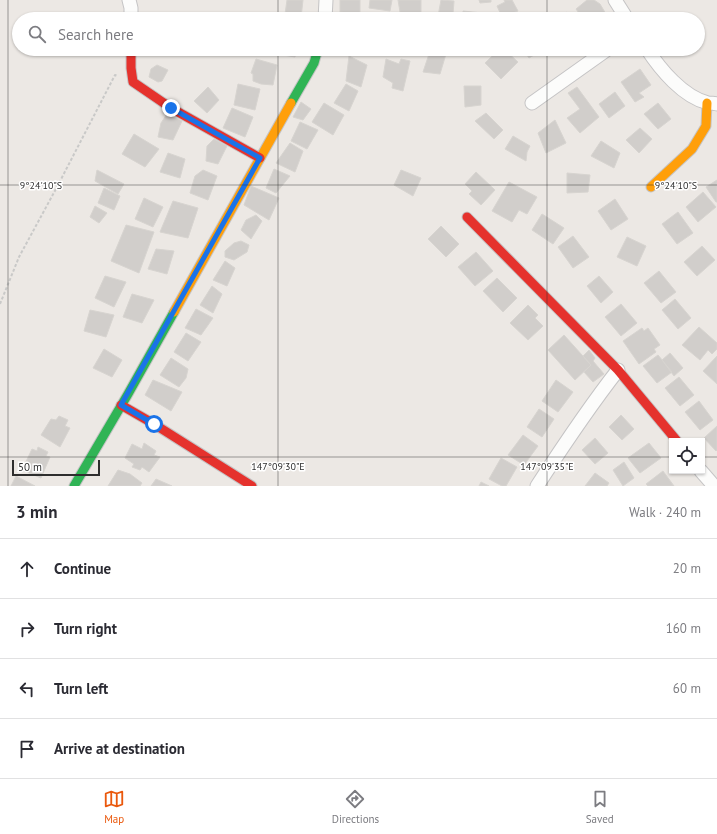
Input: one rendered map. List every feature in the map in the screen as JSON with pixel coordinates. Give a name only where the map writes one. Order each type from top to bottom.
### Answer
[{"type":"street","points":[[129,0],[131,12]]},
{"type":"street","points":[[325,12],[326,0]]},
{"type":"street","points":[[615,0],[623,12]]},
{"type":"street","points":[[131,56],[133,82],[171,108],[260,158]]},
{"type":"street","points":[[74,486],[314,63],[316,56]]},
{"type":"street","points":[[532,103],[598,56]]},
{"type":"street","points":[[651,187],[692,149],[706,126],[712,103],[691,96],[665,73],[652,56]]},
{"type":"street","points":[[468,217],[618,370],[675,438]]},
{"type":"street","points":[[537,486],[596,398],[618,370]]},
{"type":"street","points":[[121,405],[252,486]]},
{"type":"street","points":[[704,474],[714,484]]},
{"type":"path","points":[[0,304],[19,257],[61,180],[115,75],[133,82]]},
{"type":"building","points":[[287,0],[303,0],[302,12],[285,12]]},
{"type":"building","points":[[340,0],[360,0],[360,12],[340,12]]},
{"type":"building","points":[[370,0],[392,0],[390,11],[369,8]]},
{"type":"building","points":[[398,0],[421,0],[421,12],[400,12]]},
{"type":"building","points":[[441,0],[454,1],[453,12],[439,12]]},
{"type":"building","points":[[479,0],[491,0],[491,2],[480,3]]},
{"type":"building","points":[[504,0],[512,0],[518,11],[500,12],[497,6],[505,2]]},
{"type":"building","points":[[587,0],[594,0],[600,4],[605,12],[578,12],[576,9]]},
{"type":"building","points":[[349,56],[367,65],[361,87],[346,81]]},
{"type":"building","points":[[428,56],[445,56],[440,74],[423,72]]},
{"type":"building","points":[[492,56],[512,56],[518,62],[501,79],[485,63]]},
{"type":"building","points":[[256,59],[277,65],[273,85],[261,84],[253,81],[253,74],[251,73]]},
{"type":"building","points":[[386,59],[399,64],[401,59],[410,61],[403,91],[392,88],[393,83],[383,77]]},
{"type":"building","points":[[157,65],[168,70],[162,81],[158,82],[149,77],[151,69]]},
{"type":"building","points":[[640,69],[651,85],[639,93],[644,97],[635,102],[621,82]]},
{"type":"building","points":[[238,84],[260,89],[255,110],[234,105]]},
{"type":"building","points":[[346,84],[358,91],[349,111],[334,103]]},
{"type":"building","points":[[464,86],[481,86],[481,105],[465,107]]},
{"type":"building","points":[[208,87],[219,100],[207,113],[194,101]]},
{"type":"building","points":[[577,87],[599,117],[580,133],[567,118],[580,109],[568,93]]},
{"type":"building","points":[[615,92],[625,106],[609,118],[599,104]]},
{"type":"building","points":[[301,102],[311,109],[303,120],[293,117]]},
{"type":"building","points":[[324,103],[344,115],[333,135],[312,122]]},
{"type":"building","points":[[658,103],[671,119],[658,129],[644,114]]},
{"type":"building","points":[[232,108],[253,117],[245,137],[223,128]]},
{"type":"building","points":[[486,113],[503,130],[494,139],[475,121]]},
{"type":"building","points":[[167,114],[182,121],[173,140],[158,137],[161,123]]},
{"type":"building","points":[[555,120],[566,143],[546,153],[538,133]]},
{"type":"building","points":[[300,122],[318,130],[307,149],[291,141]]},
{"type":"building","points":[[640,128],[652,139],[639,153],[626,140]]},
{"type":"building","points":[[134,134],[159,149],[145,167],[122,154]]},
{"type":"building","points":[[513,136],[530,146],[527,152],[526,161],[505,149]]},
{"type":"building","points":[[214,139],[227,146],[218,164],[206,161],[207,146]]},
{"type":"building","points":[[601,141],[620,153],[614,168],[591,156]]},
{"type":"building","points":[[290,143],[303,151],[295,172],[276,163]]},
{"type":"building","points":[[168,153],[185,159],[180,178],[160,172]]},
{"type":"building","points":[[274,169],[290,176],[276,193],[266,188]]},
{"type":"building","points":[[97,170],[124,184],[118,194],[95,181]]},
{"type":"building","points":[[203,170],[217,176],[208,200],[190,193],[195,176]]},
{"type":"building","points":[[401,170],[421,178],[413,196],[394,185]]},
{"type":"building","points":[[476,172],[495,190],[481,205],[469,194],[472,191],[465,184]]},
{"type":"building","points":[[567,173],[590,175],[588,192],[567,193]]},
{"type":"building","points":[[717,180],[717,202],[716,202],[706,187]]},
{"type":"building","points":[[509,182],[537,197],[527,214],[519,210],[512,222],[492,211]]},
{"type":"building","points":[[251,186],[279,198],[269,220],[244,205]]},
{"type":"building","points":[[104,188],[120,196],[114,210],[98,203]]},
{"type":"building","points":[[703,192],[716,207],[698,222],[686,207]]},
{"type":"building","points":[[144,198],[163,207],[153,227],[135,219]]},
{"type":"building","points":[[615,199],[628,219],[611,230],[598,211]]},
{"type":"building","points":[[173,201],[198,208],[188,238],[160,232]]},
{"type":"building","points":[[95,206],[107,213],[99,223],[90,217]]},
{"type":"building","points":[[678,212],[693,233],[677,244],[662,224]]},
{"type":"building","points":[[542,214],[564,228],[553,244],[532,230]]},
{"type":"building","points":[[256,215],[262,221],[251,239],[241,230],[246,220]]},
{"type":"building","points":[[126,225],[154,232],[139,273],[111,261]]},
{"type":"building","points":[[441,226],[459,244],[446,257],[428,239]]},
{"type":"building","points":[[573,236],[589,257],[573,268],[558,247]]},
{"type":"building","points":[[627,237],[646,246],[637,266],[617,257]]},
{"type":"building","points":[[241,241],[249,245],[247,252],[234,260],[225,257],[225,251],[234,243]]},
{"type":"building","points":[[702,246],[715,260],[697,276],[684,262]]},
{"type":"building","points":[[156,249],[174,251],[167,274],[148,269]]},
{"type":"building","points":[[476,252],[493,271],[475,286],[458,267]]},
{"type":"building","points":[[225,261],[235,268],[227,286],[213,280]]},
{"type":"building","points":[[659,271],[676,292],[661,303],[644,283]]},
{"type":"building","points":[[105,276],[126,282],[114,307],[95,298]]},
{"type":"building","points":[[599,276],[613,292],[601,303],[587,286]]},
{"type":"building","points":[[497,278],[517,298],[503,312],[483,291]]},
{"type":"building","points":[[212,286],[222,294],[213,313],[200,305]]},
{"type":"building","points":[[132,294],[154,300],[142,323],[123,317]]},
{"type":"building","points":[[675,299],[691,318],[678,329],[662,310]]},
{"type":"building","points":[[621,304],[637,323],[621,336],[605,317]]},
{"type":"building","points":[[528,305],[538,315],[535,318],[543,326],[528,340],[510,323]]},
{"type":"building","points":[[196,309],[213,318],[201,335],[185,328]]},
{"type":"building","points":[[90,310],[114,315],[106,337],[84,331]]},
{"type":"building","points":[[699,327],[717,343],[717,349],[712,354],[708,350],[700,360],[682,345]]},
{"type":"building","points":[[642,328],[644,331],[648,328],[660,345],[654,349],[656,352],[639,364],[623,341]]},
{"type":"building","points":[[186,333],[201,342],[188,361],[174,352]]},
{"type":"building","points":[[564,335],[591,365],[575,380],[548,350]]},
{"type":"building","points":[[104,349],[122,360],[112,377],[93,368]]},
{"type":"building","points":[[589,350],[595,358],[593,361],[604,374],[593,382],[584,372],[591,365],[583,356]]},
{"type":"building","points":[[670,353],[683,368],[674,376],[662,360]]},
{"type":"building","points":[[658,355],[672,372],[657,383],[643,366]]},
{"type":"building","points":[[717,356],[717,384],[703,371]]},
{"type":"building","points":[[171,358],[188,369],[186,378],[179,387],[160,375]]},
{"type":"building","points":[[679,377],[694,395],[680,406],[665,388]]},
{"type":"building","points":[[153,380],[182,392],[171,411],[145,395]]},
{"type":"building","points":[[556,380],[573,392],[558,412],[542,401]]},
{"type":"building","points":[[699,401],[713,420],[700,430],[685,412]]},
{"type":"building","points":[[539,409],[554,419],[542,437],[527,427]]},
{"type":"building","points":[[621,415],[634,429],[622,440],[609,427]]},
{"type":"building","points":[[59,416],[68,420],[65,426],[70,428],[60,447],[41,435],[51,419],[56,420]]},
{"type":"building","points":[[717,426],[716,451],[705,438]]},
{"type":"building","points":[[523,435],[538,446],[524,465],[508,455]]},
{"type":"building","points":[[595,438],[608,453],[595,464],[582,450]]},
{"type":"building","points":[[144,443],[156,451],[154,455],[160,457],[149,472],[142,467],[140,470],[132,467],[134,464],[125,458],[132,444],[142,449]]},
{"type":"building","points":[[649,443],[661,458],[640,473],[628,458]]},
{"type":"building","points":[[38,447],[48,452],[46,456],[50,457],[41,478],[22,470],[32,449],[37,451]]},
{"type":"building","points":[[501,458],[517,467],[506,486],[502,486],[489,479]]},
{"type":"building","points":[[624,462],[634,478],[623,486],[613,470]]},
{"type":"building","points":[[118,470],[130,474],[142,483],[140,486],[108,486]]},
{"type":"building","points":[[663,471],[674,486],[648,486],[646,484]]},
{"type":"building","points":[[595,473],[609,483],[607,486],[585,486]]},
{"type":"building","points":[[16,476],[35,486],[11,486]]},
{"type":"building","points":[[156,479],[172,486],[151,486]]},
{"type":"building","points":[[481,482],[489,486],[479,486]]},
{"type":"traffic: fast","points":[[291,103],[314,63],[316,56]]},
{"type":"traffic: fast","points":[[74,486],[174,312]]},
{"type":"traffic: slow","points":[[174,312],[291,103]]},
{"type":"traffic: slow","points":[[651,187],[692,149],[706,126],[707,103]]},
{"type":"traffic: jam","points":[[131,56],[133,82],[171,108],[260,158]]},
{"type":"traffic: jam","points":[[467,217],[618,370],[675,438]]},
{"type":"traffic: jam","points":[[121,405],[252,486]]},
{"type":"route","points":[[154,424],[121,405],[260,158],[171,108]]}]
